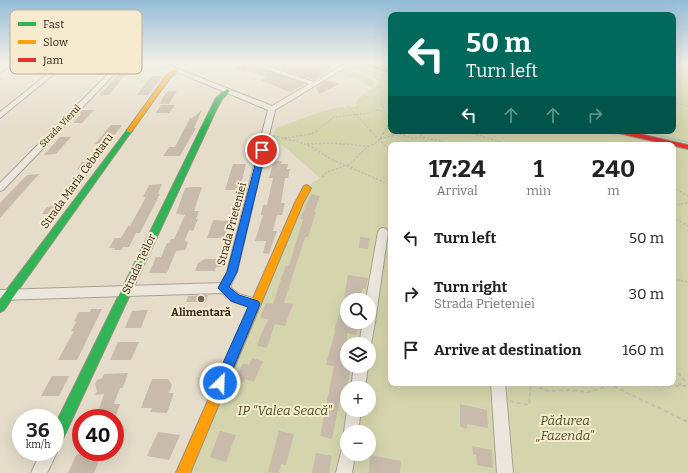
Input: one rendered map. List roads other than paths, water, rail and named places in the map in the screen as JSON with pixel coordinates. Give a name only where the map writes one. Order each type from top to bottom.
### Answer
[{"type":"main road","name":"Strada Maria Cebotaru","points":[[0,307],[4,295],[161,86]]},
{"type":"main road","name":"Strada Teilor","points":[[64,421],[213,110],[219,98],[226,91]]},
{"type":"main road","points":[[631,134],[666,142]]},
{"type":"main road","points":[[676,144],[688,147]]},
{"type":"main road","points":[[183,473],[255,304],[307,188]]},
{"type":"street","points":[[0,116],[36,86]]},
{"type":"street","name":"Strada Vierul","points":[[0,188],[99,86]]},
{"type":"street","points":[[214,86],[272,109],[311,86]]},
{"type":"street","name":"Strada Prieteniei","points":[[224,288],[232,272],[272,109]]},
{"type":"street","points":[[373,293],[383,232]]},
{"type":"street","points":[[4,295],[224,288],[235,298],[255,304]]},
{"type":"street","points":[[498,386],[506,473]]},
{"type":"street","points":[[39,473],[45,461]]},
{"type":"street","points":[[344,473],[346,461]]},
{"type":"waterway","points":[[653,134],[688,142]]},
{"type":"place","name":"Alimentară","points":[[201,299]]},
{"type":"park label","name":"IP \"Valea Seacă\"","points":[[285,410]]},
{"type":"park label","name":"Pădurea „Fazenda”","points":[[565,428]]}]
